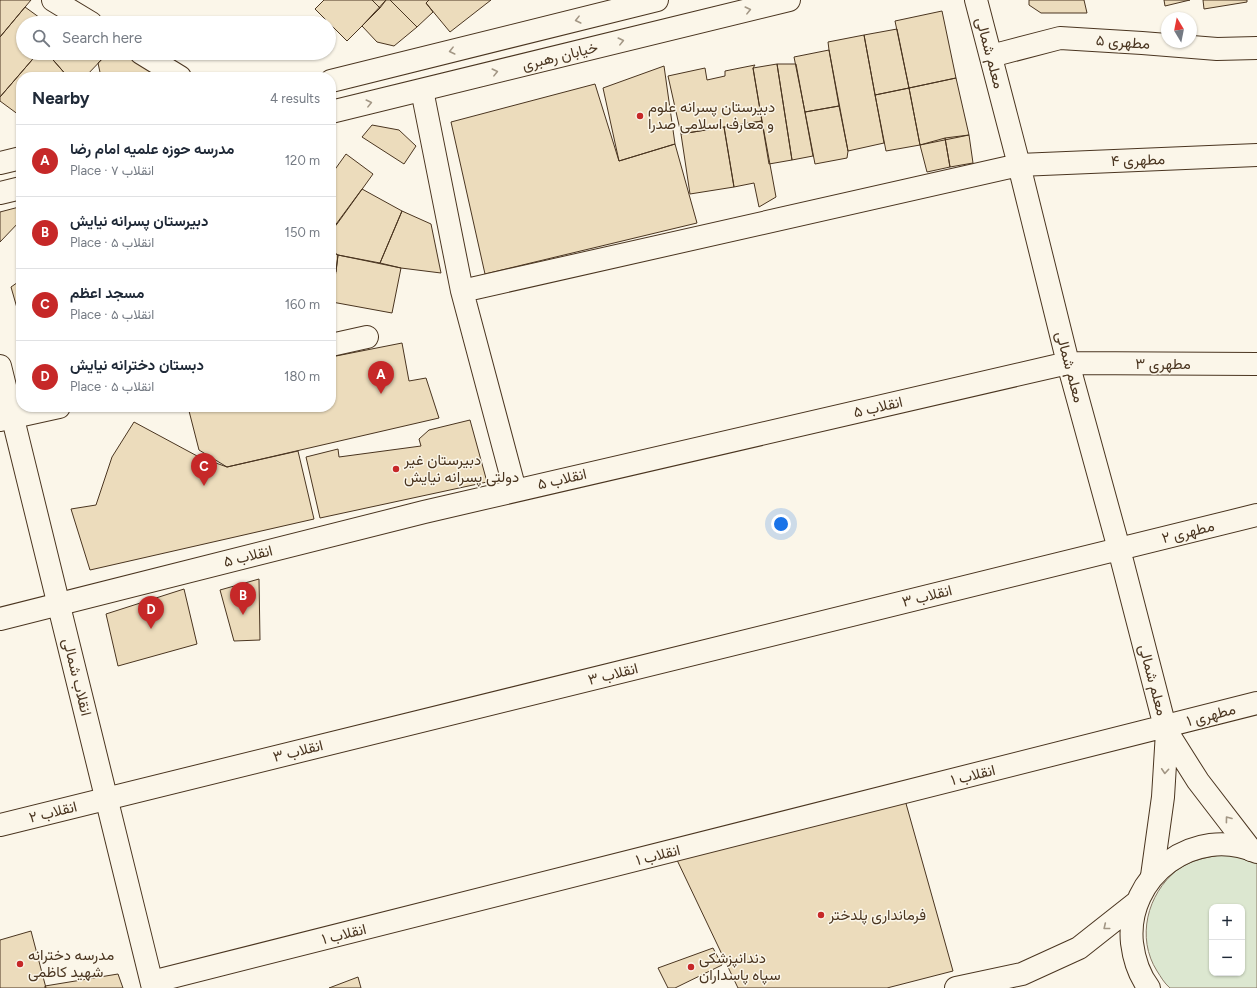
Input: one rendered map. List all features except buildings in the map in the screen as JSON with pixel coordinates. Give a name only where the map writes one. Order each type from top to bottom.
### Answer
[{"type":"street","points":[[53,0],[79,16]]},
{"type":"street","name":"خیابان رهبری","points":[[336,80],[657,0]]},
{"type":"street","name":"خیابان رهبری","points":[[336,111],[789,0]]},
{"type":"street","name":"معلم شمالی","points":[[976,0],[1068,363],[1119,549],[1166,730]]},
{"type":"street","name":"مطهری ۵","points":[[991,56],[1060,38],[1142,43],[1217,50],[1257,48]]},
{"type":"street","points":[[152,60],[172,72]]},
{"type":"street","points":[[422,90],[462,291],[516,490]]},
{"type":"street","name":"مطهری ۴","points":[[462,291],[1019,165],[1257,155]]},
{"type":"street","points":[[0,164],[16,159]]},
{"type":"street","points":[[0,193],[16,189]]},
{"type":"street","points":[[336,344],[367,337]]},
{"type":"street","name":"مطهری ۳","points":[[1068,363],[1257,364]]},
{"type":"street","name":"انقلاب ۵","points":[[0,619],[424,512],[1068,363]]},
{"type":"street","name":"انقلاب شمالی","points":[[0,366],[6,419],[59,604],[152,985]]},
{"type":"street","points":[[6,419],[37,412]]},
{"type":"street","name":"مطهری ۲","points":[[1119,549],[1257,515]]},
{"type":"street","name":"انقلاب ۳","points":[[106,799],[1119,549]]},
{"type":"street","name":"مطهری ۱","points":[[1166,730],[1257,703]]},
{"type":"street","points":[[1166,730],[1198,781],[1254,851]]},
{"type":"street","points":[[1152,876],[1163,797],[1166,730]]},
{"type":"street","name":"انقلاب ۱","points":[[152,985],[1166,730]]},
{"type":"street","name":"انقلاب ۲","points":[[0,825],[106,799]]},
{"type":"street","points":[[1149,988],[1143,980],[1133,956],[1130,929],[1136,903],[1152,876],[1172,859],[1197,848],[1224,844],[1254,851]]},
{"type":"street","points":[[956,988],[1022,974],[1080,948],[1136,903]]},
{"type":"green space","points":[[1226,854],[1257,862],[1257,988],[1170,988],[1157,971],[1151,958],[1147,945],[1146,931],[1148,917],[1158,891],[1177,870],[1189,863],[1207,857]]},
{"type":"place","name":"دبیرستان پسرانه علوم و معارف اسلامی صدرا","points":[[640,116]]},
{"type":"place","name":"مدرسه حوزه علمیه امام رضا","points":[[381,394]]},
{"type":"place","name":"دبیرستان غیر دولتی پسرانه نیایش","points":[[396,469]]},
{"type":"place","name":"مسجد اعظم","points":[[204,486]]},
{"type":"place","name":"دبیرستان پسرانه نیایش","points":[[243,615]]},
{"type":"place","name":"دبستان دخترانه نیایش","points":[[151,629]]},
{"type":"place","name":"فرمانداری پلدختر","points":[[821,915]]},
{"type":"place","name":"مدرسه دخترانه شهید کاظمی","points":[[20,964]]},
{"type":"place","name":"دندانپزشکی سپاه پاسداران","points":[[691,967]]}]
